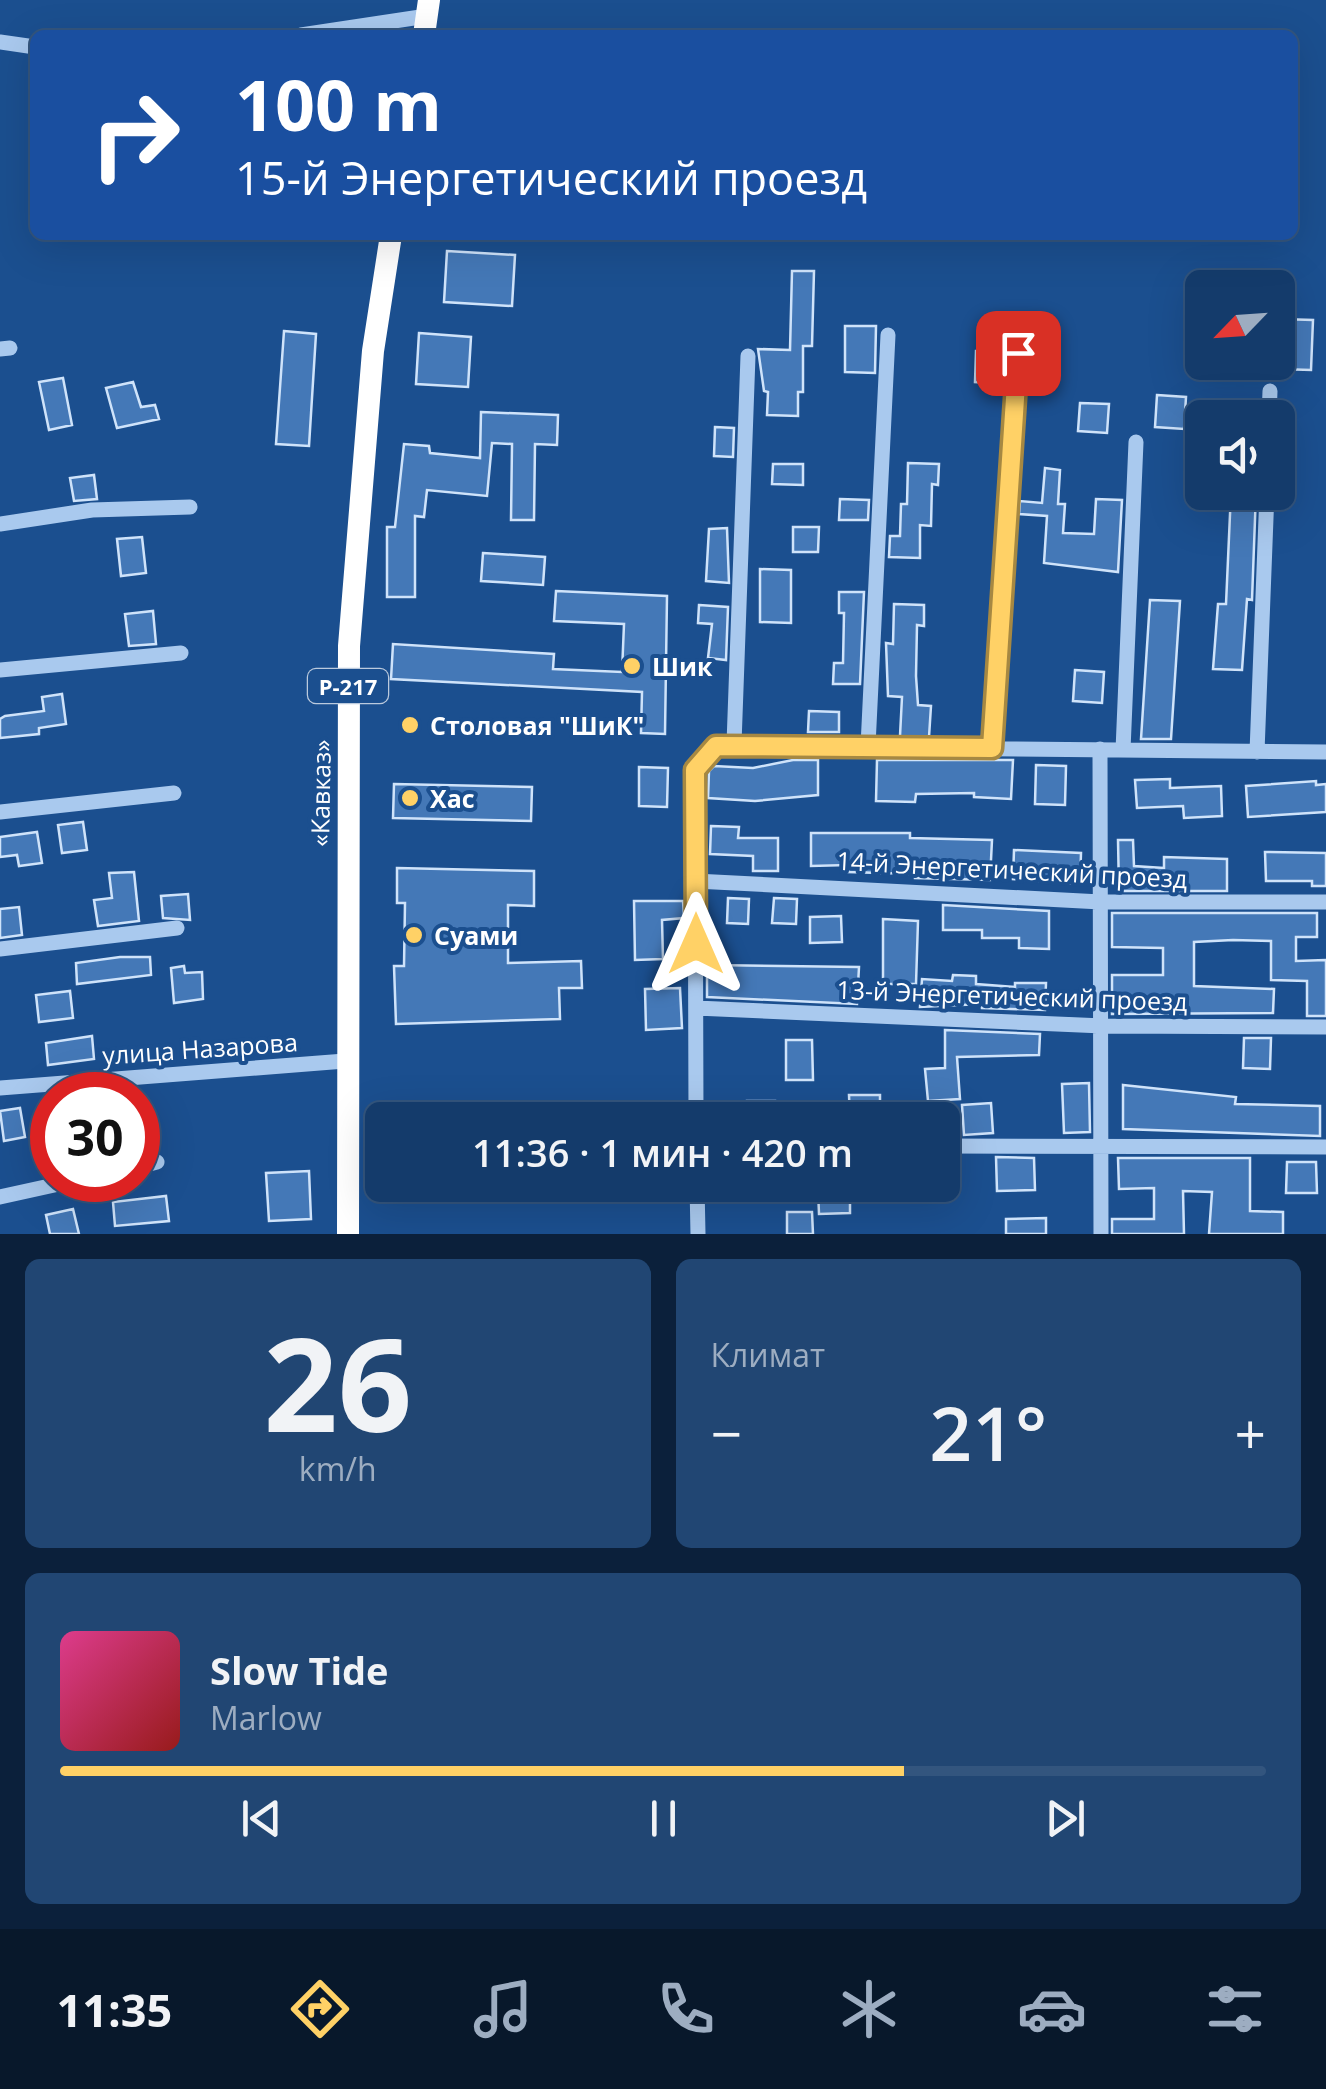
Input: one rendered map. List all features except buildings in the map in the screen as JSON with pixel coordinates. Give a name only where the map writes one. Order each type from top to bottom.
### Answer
[{"type":"highway","name":"«Кавказ»","points":[[348,1234],[345,1061],[349,646],[373,351],[391,240]]},
{"type":"street","points":[[336,30],[426,17]]},
{"type":"street","points":[[0,42],[30,46]]},
{"type":"street","points":[[868,746],[888,335]]},
{"type":"street","points":[[992,748],[1018,353]]},
{"type":"street","points":[[734,744],[748,356]]},
{"type":"street","points":[[1270,391],[1270,400]]},
{"type":"street","points":[[1124,750],[1136,442]]},
{"type":"street","points":[[0,524],[92,510],[190,507]]},
{"type":"street","points":[[1257,752],[1266,510]]},
{"type":"street","points":[[0,670],[181,653]]},
{"type":"street","points":[[696,1102],[695,770],[716,746],[1326,752]]},
{"type":"street","points":[[1100,748],[1101,1234]]},
{"type":"street","points":[[0,812],[174,794]]},
{"type":"street","name":"14-й Энергетический проезд","points":[[695,881],[1101,902],[1326,902]]},
{"type":"street","points":[[0,949],[176,928]]},
{"type":"street","name":"13-й Энергетический проезд","points":[[696,1008],[1103,1026],[1326,1026]]},
{"type":"street","name":"улица Назарова","points":[[0,1088],[345,1061]]},
{"type":"street","points":[[960,1146],[1326,1147]]},
{"type":"street","points":[[0,1197],[30,1190]]},
{"type":"street","points":[[697,1202],[698,1234]]},
{"type":"place","name":"Шик","points":[[632,666]]},
{"type":"place","name":"Столовая \"ШиК\"","points":[[410,725]]},
{"type":"place","name":"Хас","points":[[410,798]]},
{"type":"place","name":"Суами","points":[[414,935]]},
{"type":"route","points":[[696,944],[695,770],[716,746],[992,748],[1018,353]]}]
